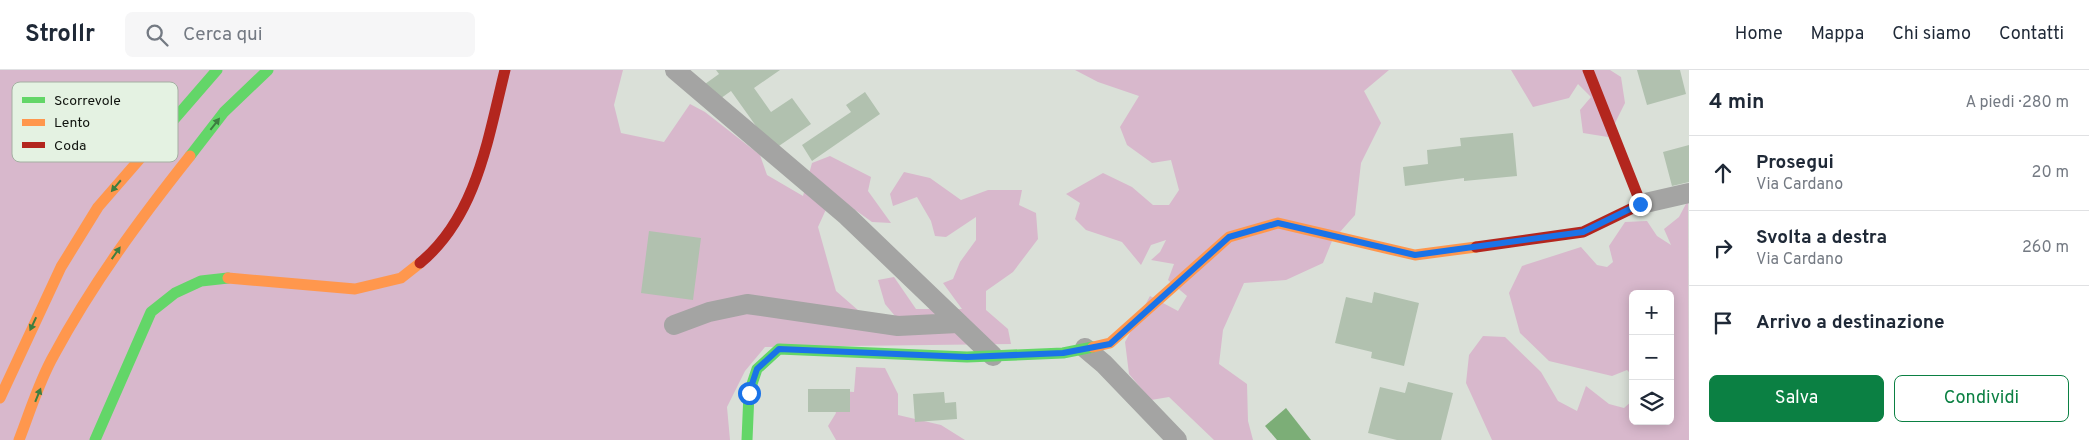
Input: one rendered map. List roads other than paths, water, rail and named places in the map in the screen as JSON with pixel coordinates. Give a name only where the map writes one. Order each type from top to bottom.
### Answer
[{"type":"main road","points":[[178,115],[217,70]]},
{"type":"main road","points":[[19,440],[54,356],[111,261],[142,216],[224,112],[268,70]]},
{"type":"main road","points":[[95,440],[151,312],[175,292],[201,281],[227,278],[355,289],[400,278],[428,256],[461,215],[482,163],[505,70]]},
{"type":"main road","points":[[747,440],[749,393],[757,369],[779,349],[967,357],[1063,353],[1110,344],[1229,237],[1278,223],[1415,255],[1583,232],[1640,204],[1588,70]]},
{"type":"main road","points":[[0,398],[61,267],[98,207],[137,162]]},
{"type":"street","points":[[675,70],[847,216],[993,356]]},
{"type":"street","points":[[1640,204],[1689,193]]},
{"type":"street","points":[[674,325],[709,312],[747,304],[898,326],[958,323]]},
{"type":"street","points":[[1085,348],[1104,364],[1177,440]]}]
